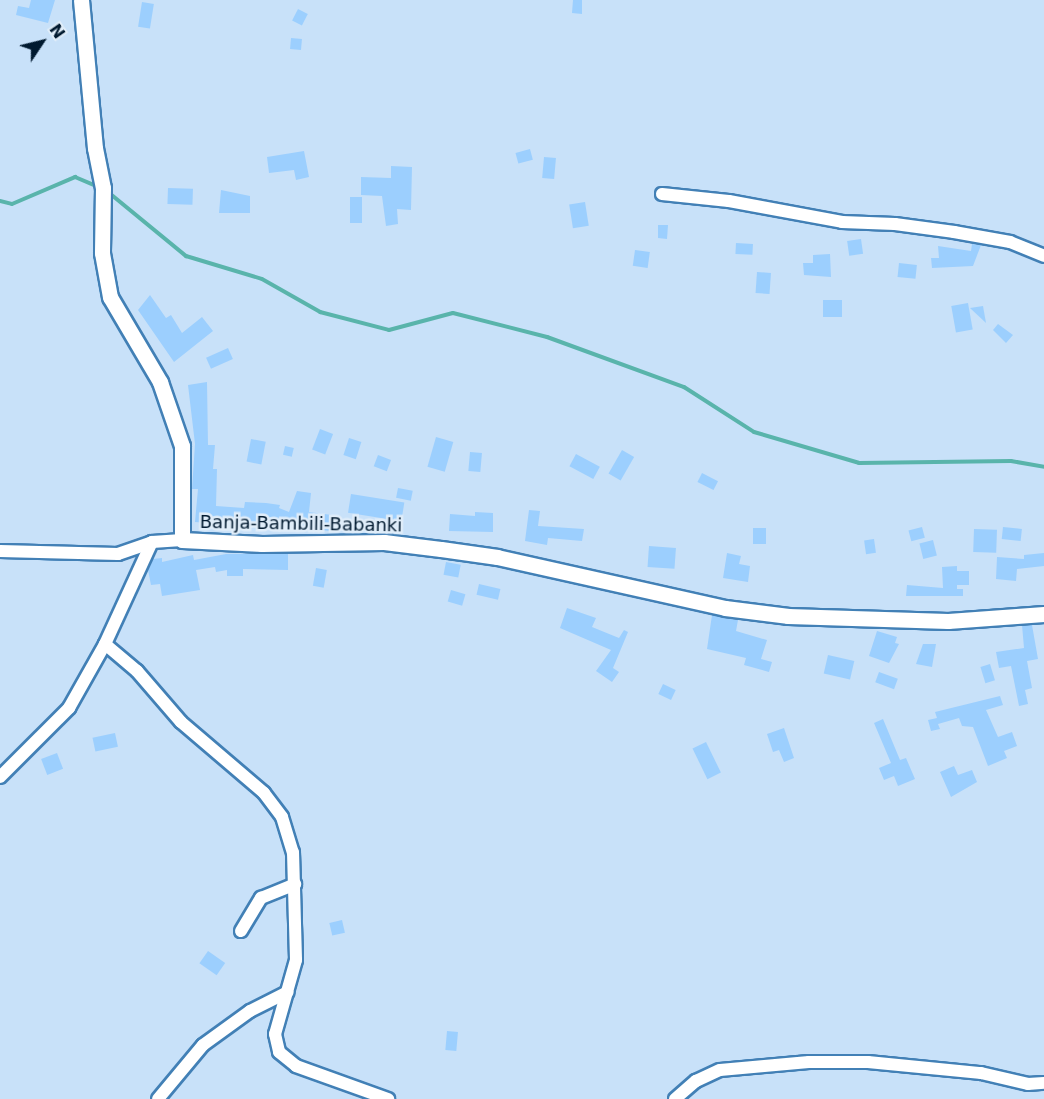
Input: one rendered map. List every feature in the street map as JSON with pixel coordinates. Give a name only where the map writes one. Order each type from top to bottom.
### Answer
[{"type":"street","name":"Banja-Bambili-Babanki","points":[[81,0],[95,148],[104,188],[102,253],[110,297],[160,382],[182,446],[182,540],[262,544],[384,542],[441,549],[497,557],[725,608],[788,616],[948,621],[1044,614]]},
{"type":"street","points":[[662,194],[729,201],[842,222],[895,224],[954,232],[1011,242],[1044,256]]},
{"type":"street","points":[[0,551],[118,554],[152,542],[182,540]]},
{"type":"street","points":[[0,777],[39,743],[69,708],[105,645],[152,542]]},
{"type":"street","points":[[105,645],[137,671],[182,722],[264,794],[282,817],[293,852],[296,960],[275,1034],[279,1052],[296,1066],[388,1099]]},
{"type":"street","points":[[241,931],[261,898],[295,884]]},
{"type":"street","points":[[158,1099],[203,1045],[250,1011],[288,992]]},
{"type":"street","points":[[675,1099],[696,1081],[720,1070],[809,1062],[868,1062],[1044,1083]]},
{"type":"building","points":[[31,0],[55,0],[48,23],[16,15],[18,6],[29,8]]},
{"type":"building","points":[[573,0],[582,0],[582,14],[572,13]]},
{"type":"building","points":[[142,2],[154,4],[150,29],[138,27]]},
{"type":"building","points":[[298,9],[308,14],[302,26],[292,21]]},
{"type":"building","points":[[291,38],[302,39],[301,50],[290,49]]},
{"type":"building","points":[[530,149],[533,160],[518,164],[516,153]]},
{"type":"building","points":[[304,151],[309,177],[296,180],[294,170],[269,173],[267,157]]},
{"type":"building","points":[[544,157],[556,158],[554,179],[542,178]]},
{"type":"building","points":[[391,166],[412,167],[411,210],[397,209],[398,224],[386,226],[382,196],[361,195],[361,177],[391,178]]},
{"type":"building","points":[[168,188],[193,189],[192,205],[167,204]]},
{"type":"building","points":[[221,190],[250,196],[250,213],[219,213]]},
{"type":"building","points":[[350,197],[362,197],[362,223],[350,223]]},
{"type":"building","points":[[585,202],[589,226],[573,228],[569,205]]},
{"type":"building","points":[[658,225],[668,225],[667,239],[658,238]]},
{"type":"building","points":[[861,239],[863,254],[849,256],[847,241]]},
{"type":"building","points":[[736,243],[753,244],[752,255],[735,254]]},
{"type":"building","points":[[972,244],[981,245],[973,266],[932,268],[931,258],[939,258],[938,246],[971,251]]},
{"type":"building","points":[[635,250],[650,252],[648,268],[633,266]]},
{"type":"building","points":[[830,254],[831,277],[804,275],[803,263],[813,263],[813,255]]},
{"type":"building","points":[[899,263],[917,265],[915,279],[898,277]]},
{"type":"building","points":[[757,272],[771,273],[770,294],[756,293]]},
{"type":"building","points":[[150,295],[166,318],[171,315],[182,333],[202,317],[213,331],[174,362],[138,310]]},
{"type":"building","points":[[823,300],[842,300],[842,317],[823,317]]},
{"type":"building","points":[[968,303],[973,330],[956,333],[951,306]]},
{"type":"building","points":[[983,306],[986,323],[970,308]]},
{"type":"building","points":[[998,324],[1013,335],[1006,343],[993,330]]},
{"type":"building","points":[[228,348],[233,359],[211,369],[206,358]]},
{"type":"building","points":[[207,382],[208,445],[215,445],[213,469],[217,469],[216,506],[244,508],[245,502],[266,503],[280,505],[279,508],[289,512],[297,491],[311,493],[309,512],[332,515],[330,531],[261,523],[261,527],[195,522],[198,489],[192,489],[195,444],[188,385]]},
{"type":"building","points":[[320,429],[333,434],[325,455],[312,450]]},
{"type":"building","points":[[436,437],[453,442],[445,472],[427,467]]},
{"type":"building","points":[[349,438],[361,442],[356,459],[343,455]]},
{"type":"building","points":[[251,439],[266,442],[261,464],[247,462]]},
{"type":"building","points":[[285,446],[294,448],[292,457],[283,455]]},
{"type":"building","points":[[622,450],[634,457],[621,480],[608,473]]},
{"type":"building","points":[[470,452],[482,453],[480,472],[468,471]]},
{"type":"building","points":[[576,454],[600,467],[593,479],[569,466]]},
{"type":"building","points":[[378,455],[391,460],[387,471],[374,466]]},
{"type":"building","points":[[702,473],[718,481],[713,490],[697,482]]},
{"type":"building","points":[[398,488],[413,491],[411,501],[396,498]]},
{"type":"building","points":[[351,494],[404,502],[401,521],[348,513]]},
{"type":"building","points":[[529,510],[540,511],[538,526],[584,529],[582,541],[548,538],[547,545],[525,541]]},
{"type":"building","points":[[475,512],[493,513],[493,532],[449,531],[450,514],[475,516]]},
{"type":"building","points":[[922,527],[925,538],[911,541],[908,531]]},
{"type":"building","points":[[1003,527],[1022,529],[1021,541],[1002,539]]},
{"type":"building","points":[[753,528],[766,528],[766,544],[753,544]]},
{"type":"building","points":[[974,529],[997,530],[996,553],[973,552]]},
{"type":"building","points":[[874,539],[876,553],[866,554],[864,540]]},
{"type":"building","points":[[933,540],[937,556],[923,559],[919,543]]},
{"type":"building","points":[[649,546],[676,548],[674,569],[648,567]]},
{"type":"building","points":[[288,553],[288,570],[243,569],[243,576],[227,576],[227,570],[216,572],[215,567],[196,570],[200,590],[162,596],[160,584],[151,585],[148,570],[153,559],[162,558],[162,562],[193,555],[194,560],[226,554]]},
{"type":"building","points":[[727,553],[741,556],[739,564],[750,566],[748,582],[723,578]]},
{"type":"building","points":[[1044,553],[1044,566],[1017,569],[1016,581],[996,579],[997,557],[1024,559],[1024,555]]},
{"type":"building","points":[[446,562],[461,565],[458,578],[444,575]]},
{"type":"building","points":[[957,566],[957,571],[969,571],[969,585],[957,585],[957,589],[963,589],[963,596],[906,596],[907,585],[943,588],[942,567]]},
{"type":"building","points":[[316,568],[327,570],[324,588],[313,586]]},
{"type":"building","points":[[479,584],[500,589],[498,600],[477,595]]},
{"type":"building","points":[[451,590],[465,594],[462,606],[448,602]]},
{"type":"building","points":[[567,608],[596,618],[592,627],[619,638],[624,630],[628,632],[613,668],[619,672],[612,682],[596,671],[611,650],[560,628]]},
{"type":"building","points":[[712,615],[738,620],[736,631],[767,640],[761,659],[772,662],[769,672],[744,665],[746,658],[707,649]]},
{"type":"building","points":[[1022,625],[1032,625],[1038,659],[1027,661],[1032,688],[1025,690],[1028,704],[1019,706],[1011,666],[999,668],[996,652],[1024,648]]},
{"type":"building","points":[[877,631],[897,637],[895,643],[899,644],[889,663],[869,656]]},
{"type":"building","points":[[923,644],[936,644],[932,667],[916,664]]},
{"type":"building","points":[[828,655],[854,661],[850,680],[824,674]]},
{"type":"building","points":[[990,664],[995,680],[985,683],[980,667]]},
{"type":"building","points":[[879,672],[898,679],[894,689],[875,682]]},
{"type":"building","points":[[663,684],[676,690],[671,700],[658,694]]},
{"type":"building","points":[[1000,696],[1003,705],[986,710],[998,737],[1012,732],[1017,746],[1004,751],[1007,758],[988,766],[973,727],[962,726],[959,718],[938,724],[940,729],[931,731],[928,720],[937,718],[935,712]]},
{"type":"building","points":[[883,719],[900,760],[906,758],[915,779],[898,786],[894,776],[884,780],[879,768],[891,763],[874,723]]},
{"type":"building","points":[[784,728],[794,758],[784,762],[779,750],[773,752],[767,734]]},
{"type":"building","points":[[115,733],[118,747],[95,751],[93,738]]},
{"type":"building","points":[[706,742],[721,773],[707,779],[693,749]]},
{"type":"building","points":[[57,753],[63,769],[47,775],[41,759]]},
{"type":"building","points":[[954,766],[958,775],[972,770],[977,782],[951,797],[940,772]]},
{"type":"building","points":[[342,920],[345,933],[332,936],[329,923]]},
{"type":"building","points":[[208,951],[225,963],[217,975],[199,963]]},
{"type":"building","points":[[447,1031],[458,1032],[456,1051],[445,1050]]},
{"type":"waterway","points":[[0,201],[12,204],[75,177],[99,187]]},
{"type":"waterway","points":[[108,192],[186,256],[262,279],[320,312],[389,330],[453,313],[547,337],[684,387],[754,432],[859,463],[1011,461],[1044,467]]}]
